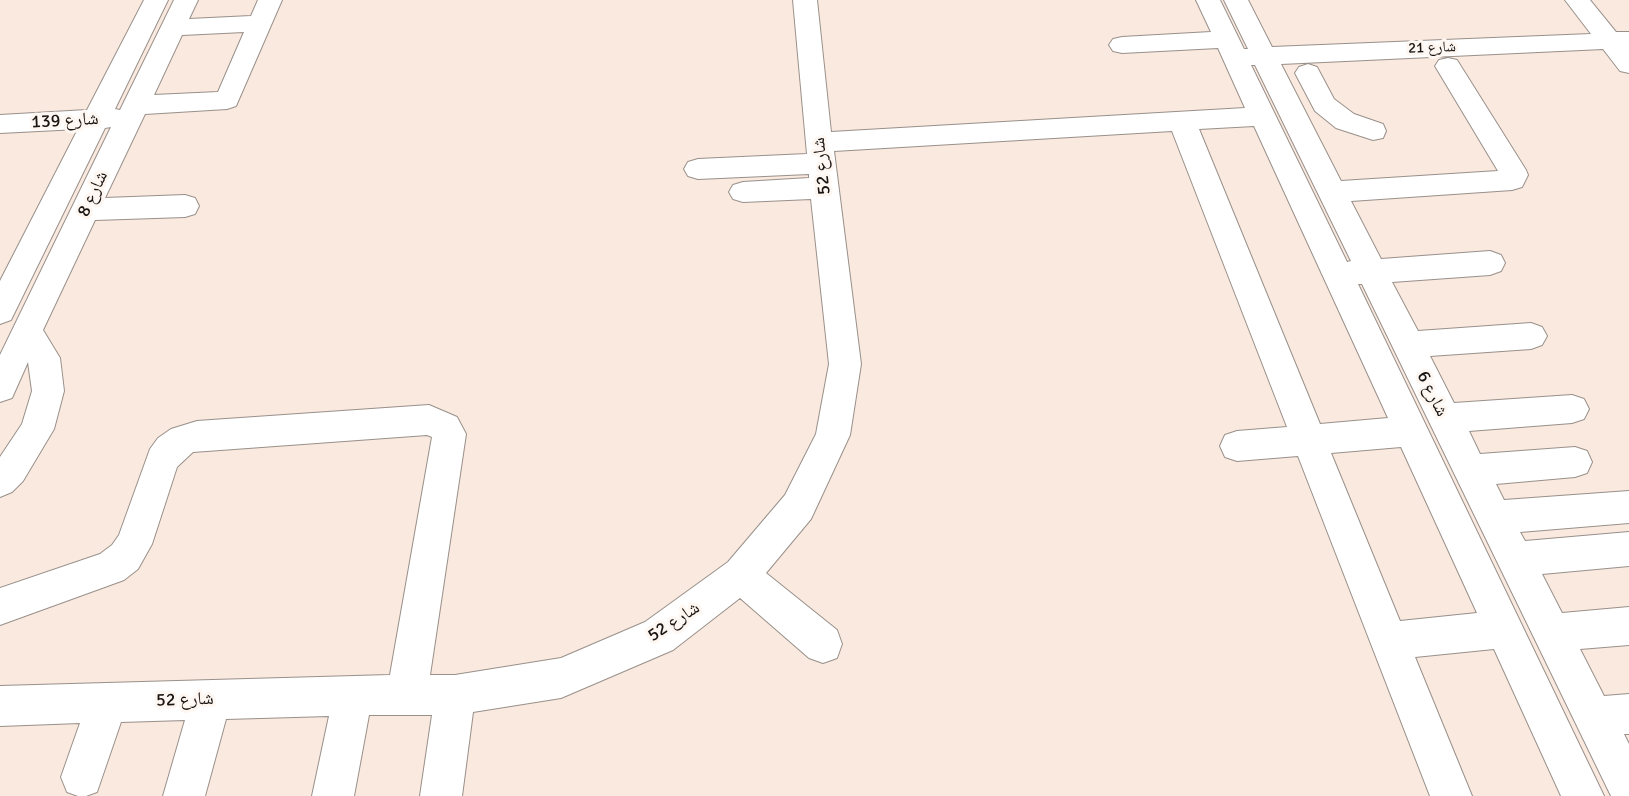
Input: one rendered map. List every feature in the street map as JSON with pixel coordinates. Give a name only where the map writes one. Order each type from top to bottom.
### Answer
[{"type":"street","name":"شارع 8","points":[[0,311],[156,0]]},
{"type":"street","name":"شارع 8","points":[[0,388],[186,0]]},
{"type":"street","points":[[172,27],[259,24],[270,0]]},
{"type":"street","name":"شارع 52","points":[[0,706],[352,695],[455,695],[561,678],[659,636],[741,575],[798,507],[832,435],[845,364],[821,164],[805,0]]},
{"type":"street","name":"شارع 6","points":[[1208,0],[1332,192],[1412,431],[1583,796]]},
{"type":"street","name":"شارع 6","points":[[1236,0],[1248,61],[1263,116],[1408,345],[1552,633],[1611,716],[1629,788]]},
{"type":"street","points":[[1577,0],[1624,52]]},
{"type":"street","name":"شارع 139","points":[[0,124],[97,119],[135,106],[230,94],[259,24]]},
{"type":"street","points":[[1122,45],[1248,61]]},
{"type":"street","name":"شارع 21","points":[[1248,61],[1624,52]]},
{"type":"street","name":"شارع 21","points":[[1248,61],[1308,73],[1456,66],[1624,52]]},
{"type":"street","points":[[1456,66],[1527,162]]},
{"type":"street","points":[[1332,192],[1512,180],[1514,175],[1512,170],[1456,66]]},
{"type":"street","points":[[1308,73],[1324,105],[1345,121],[1373,131]]},
{"type":"street","points":[[698,169],[821,164],[1182,121],[1263,116]]},
{"type":"street","points":[[1182,121],[1451,796]]},
{"type":"street","points":[[743,192],[821,164]]},
{"type":"street","points":[[86,210],[185,206]]},
{"type":"street","points":[[1357,267],[1485,256]]},
{"type":"street","points":[[0,481],[11,470],[37,429],[48,391],[44,358],[28,333]]},
{"type":"street","points":[[1408,345],[1531,336]]},
{"type":"street","points":[[1445,418],[1572,409]]},
{"type":"street","points":[[0,607],[111,568],[125,557],[134,544],[162,460],[170,449],[183,440],[197,436],[429,420],[445,427],[449,434],[407,694]]},
{"type":"street","points":[[1237,446],[1412,431]]},
{"type":"street","points":[[1471,470],[1575,462]]},
{"type":"street","points":[[1494,517],[1629,507]]},
{"type":"street","points":[[1515,559],[1629,549]]},
{"type":"street","points":[[741,575],[823,644]]},
{"type":"street","points":[[1552,633],[1629,626]]},
{"type":"street","points":[[1389,641],[1505,629]]},
{"type":"street","points":[[333,796],[352,695]]},
{"type":"street","points":[[441,796],[455,695]]},
{"type":"street","points":[[184,796],[211,699]]},
{"type":"street","points":[[82,777],[106,703]]},
{"type":"shaded area","points":[[0,0],[1629,0],[1629,796],[0,796]]}]
